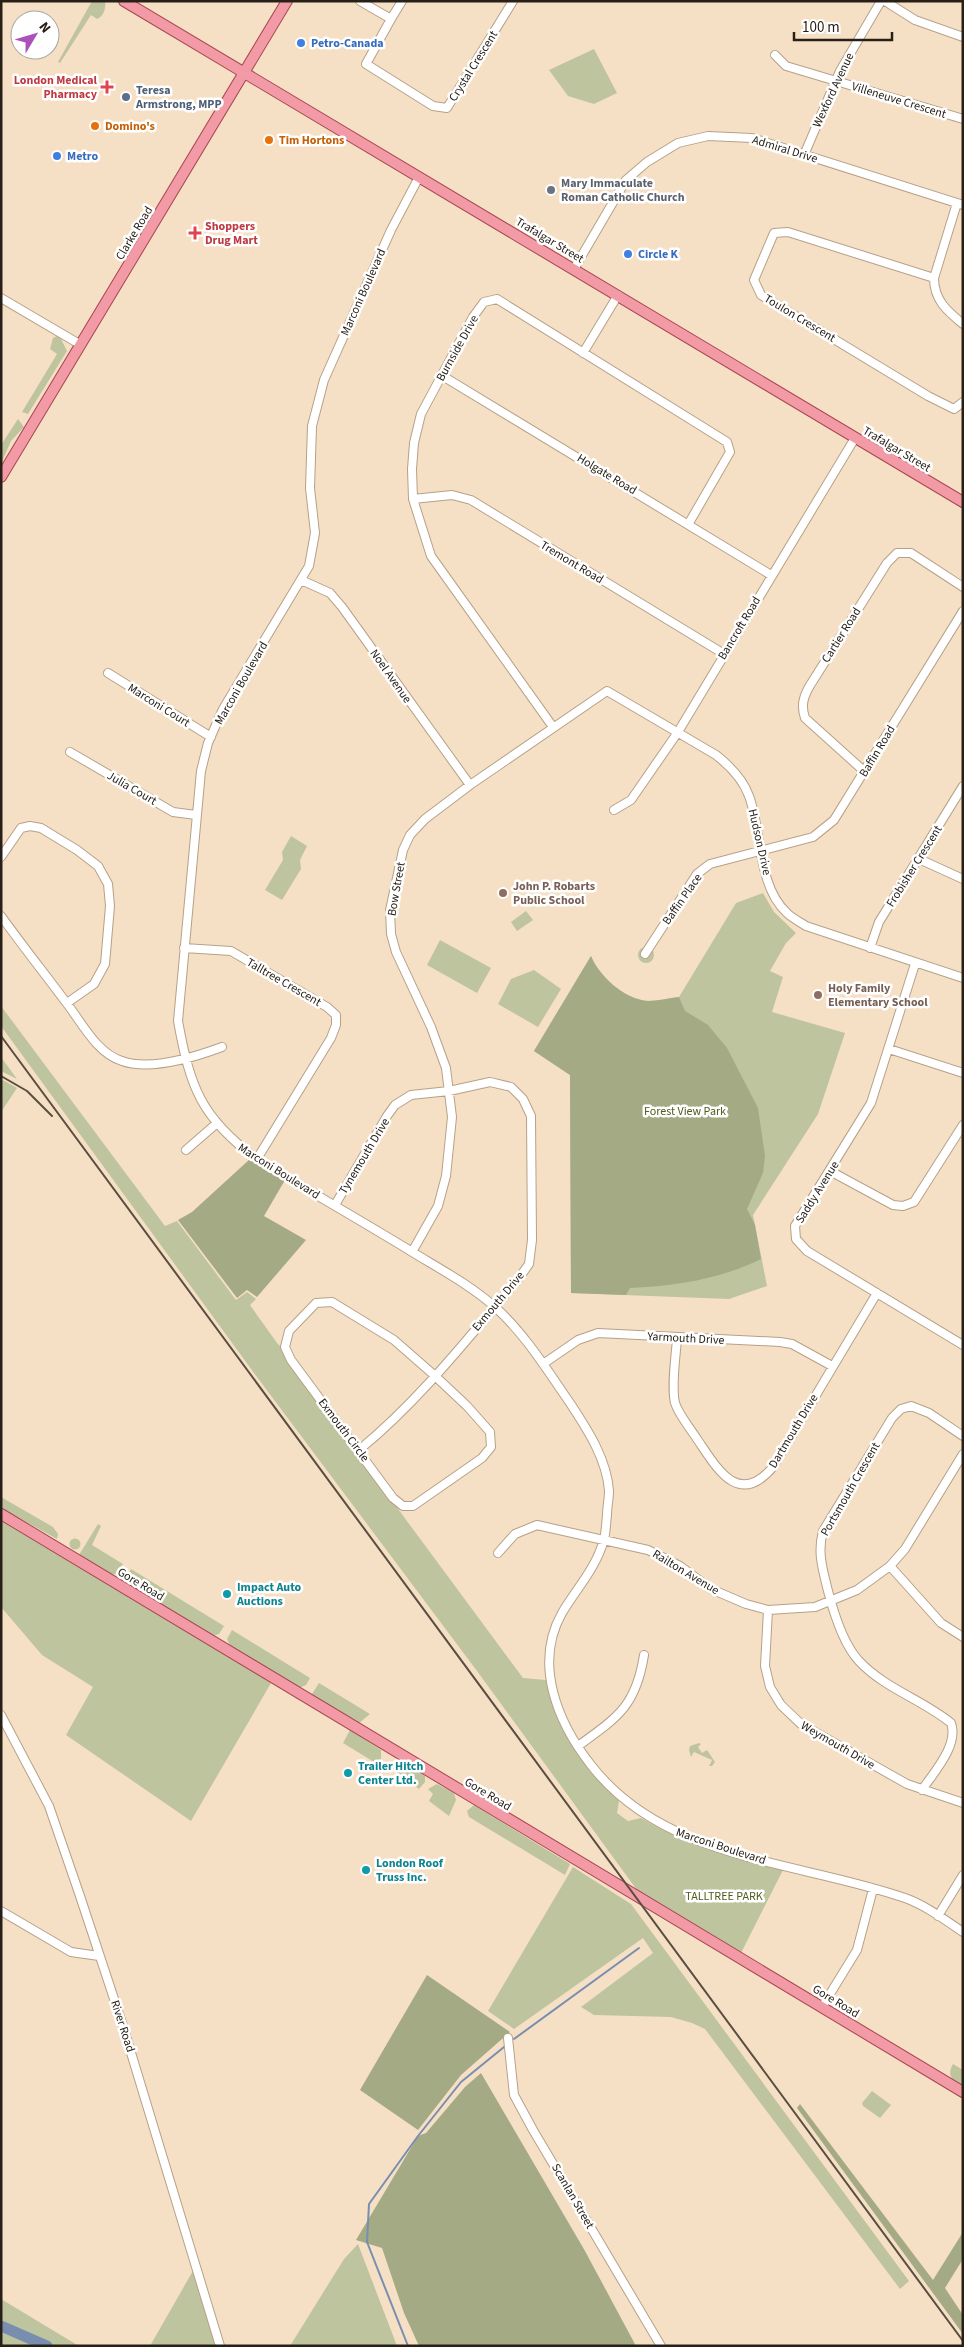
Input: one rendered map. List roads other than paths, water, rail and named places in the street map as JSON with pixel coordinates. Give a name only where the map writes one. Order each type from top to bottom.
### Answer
[{"type":"main road","name":"Trafalgar Street","points":[[124,1],[963,502]]},
{"type":"main road","name":"Clarke Road","points":[[1,477],[287,1]]},
{"type":"main road","name":"Gore Road","points":[[1,1514],[434,1777],[963,2092]]},
{"type":"street","points":[[360,1],[391,19],[402,1]]},
{"type":"street","name":"Crystal Crescent","points":[[391,19],[366,64],[433,106],[447,108],[513,1]]},
{"type":"street","name":"Wexford Avenue","points":[[804,155],[840,71],[881,1]]},
{"type":"street","points":[[885,1],[915,20],[963,37]]},
{"type":"street","name":"Villeneuve Crescent","points":[[775,55],[786,66],[963,120]]},
{"type":"street","name":"Admiral Drive","points":[[574,269],[626,180],[647,162],[678,143],[708,136],[752,138],[960,204]]},
{"type":"street","name":"Marconi Boulevard","points":[[419,177],[391,230],[324,380],[312,426],[310,488],[315,533],[309,566],[223,709],[211,736],[201,771],[178,1021],[184,1059],[194,1090],[216,1124],[237,1145],[256,1159],[462,1282],[494,1307],[543,1364],[580,1418],[600,1453],[609,1490],[604,1539],[594,1563],[560,1616],[550,1645],[550,1678],[553,1698],[564,1723],[591,1766],[617,1794],[649,1818],[681,1835],[740,1854],[908,1899],[963,1932]]},
{"type":"street","points":[[960,204],[934,278],[934,289],[943,308],[963,324]]},
{"type":"street","name":"Toulon Crescent","points":[[934,278],[788,232],[774,234],[754,280],[761,295],[928,396],[954,409],[963,402]]},
{"type":"street","points":[[583,353],[618,295]]},
{"type":"street","points":[[1,298],[81,345]]},
{"type":"street","name":"Burnside Drive","points":[[553,727],[431,556],[414,499],[412,469],[414,443],[421,414],[473,317],[484,302],[497,300],[727,442],[730,452],[689,523]]},
{"type":"street","name":"Holgate Road","points":[[441,375],[689,523],[771,575]]},
{"type":"street","name":"Bancroft Road","points":[[614,810],[631,800],[678,732],[855,438]]},
{"type":"street","name":"Tremont Road","points":[[414,499],[452,495],[471,500],[724,654]]},
{"type":"street","name":"Cartier Road","points":[[865,772],[805,718],[802,710],[803,698],[808,687],[887,563],[896,553],[911,553],[963,587]]},
{"type":"street","name":"Noel Avenue","points":[[301,580],[330,594],[342,607],[470,785]]},
{"type":"street","name":"Baffin Road","points":[[759,851],[813,837],[834,820],[963,611]]},
{"type":"street","name":"Marconi Court","points":[[108,673],[211,736]]},
{"type":"street","name":"Bow Street","points":[[412,1252],[438,1206],[446,1176],[452,1117],[446,1068],[431,1027],[396,952],[391,934],[390,910],[403,850],[410,835],[425,819],[470,785],[607,691],[678,732]]},
{"type":"street","name":"Hudson Drive","points":[[678,732],[716,755],[731,767],[741,780],[750,797],[759,851],[773,892],[786,912],[806,926],[915,964],[963,978]]},
{"type":"street","name":"Julia Court","points":[[70,752],[173,812],[196,815]]},
{"type":"street","name":"Frobisher Crescent","points":[[870,948],[879,922],[963,786]]},
{"type":"street","points":[[1,857],[21,828],[30,826],[41,828],[77,850],[98,866],[108,884],[110,906],[105,964],[94,984],[67,1003]]},
{"type":"street","name":"Baffin Place","points":[[645,954],[698,874],[710,864],[759,851]]},
{"type":"street","points":[[919,860],[963,879]]},
{"type":"street","points":[[1,916],[67,1003],[85,1030],[101,1046],[122,1061],[148,1065],[184,1059],[222,1047]]},
{"type":"street","name":"Talltree Crescent","points":[[184,948],[231,951],[327,1007],[336,1015],[336,1026],[331,1038],[256,1159]]},
{"type":"street","name":"Saddy Avenue","points":[[915,964],[872,1103],[795,1226],[796,1239],[807,1251],[963,1345]]},
{"type":"street","points":[[889,1049],[963,1073]]},
{"type":"street","name":"Exmouth Drive","points":[[359,1450],[380,1434],[434,1375],[529,1264],[532,1240],[531,1116],[523,1099],[511,1087],[490,1082],[449,1091]]},
{"type":"street","name":"Tynemouth Drive","points":[[335,1205],[395,1106],[411,1095],[449,1091]]},
{"type":"street","points":[[186,1150],[216,1124]]},
{"type":"street","points":[[830,1171],[893,1205],[903,1206],[914,1202],[963,1125]]},
{"type":"street","name":"Dartmouth Drive","points":[[676,1338],[676,1403],[722,1475],[734,1483],[748,1484],[762,1479],[773,1467],[877,1293]]},
{"type":"street","name":"Exmouth Circle","points":[[332,1302],[394,1340],[434,1375],[467,1406],[490,1432],[491,1447],[482,1458],[413,1506],[403,1506],[393,1498],[291,1360],[285,1347],[289,1332],[316,1303],[332,1302]]},
{"type":"street","name":"Yarmouth Drive","points":[[543,1364],[578,1340],[598,1334],[780,1342],[792,1344],[832,1366]]},
{"type":"street","name":"Portsmouth Crescent","points":[[922,1790],[952,1742],[954,1732],[951,1723],[878,1677],[858,1661],[846,1641],[831,1602],[821,1565],[819,1546],[823,1531],[892,1418],[901,1409],[911,1406],[929,1413],[963,1436]]},
{"type":"street","name":"Railton Avenue","points":[[498,1553],[515,1534],[537,1525],[648,1550],[680,1566],[711,1589],[746,1604],[768,1610],[815,1607],[858,1590],[890,1566],[905,1549],[963,1454]]},
{"type":"street","points":[[890,1566],[941,1623],[963,1637]]},
{"type":"street","name":"Weymouth Drive","points":[[768,1610],[765,1666],[770,1687],[781,1705],[800,1724],[907,1784],[963,1802]]},
{"type":"street","points":[[578,1746],[613,1721],[628,1703],[640,1681],[644,1655]]},
{"type":"street","name":"River Road","points":[[1,1715],[49,1806],[122,2023],[220,2346]]},
{"type":"street","points":[[938,1916],[963,1875]]},
{"type":"street","points":[[822,2007],[857,1950],[873,1889]]},
{"type":"street","points":[[1,1911],[71,1952],[99,1956]]},
{"type":"street","name":"Scanlan Street","points":[[508,2038],[514,2094],[533,2130],[661,2346]]},
{"type":"waterway","points":[[514,2039],[639,1948]]},
{"type":"waterway","points":[[408,2346],[367,2242],[369,2204],[418,2136],[461,2082],[504,2047]]},
{"type":"waterway","points":[[1,2326],[47,2346]]},
{"type":"railway","points":[[1,1036],[963,2341]]},
{"type":"railway","points":[[1,1076],[27,1091],[52,1116]]},
{"type":"place","name":"Petro-Canada","points":[[301,43]]},
{"type":"place","name":"London Medical Pharmacy","points":[[107,87]]},
{"type":"place","name":"Teresa Armstrong, MPP","points":[[126,97]]},
{"type":"place","name":"Domino's","points":[[95,126]]},
{"type":"place","name":"Tim Hortons","points":[[269,140]]},
{"type":"place","name":"Metro","points":[[57,156]]},
{"type":"place","name":"Mary Immaculate Roman Catholic Church","points":[[551,190]]},
{"type":"place","name":"Shoppers Drug Mart","points":[[195,233]]},
{"type":"place","name":"Circle K","points":[[628,254]]},
{"type":"place","name":"John P. Robarts Public School","points":[[503,893]]},
{"type":"place","name":"Holy Family Elementary School","points":[[818,995]]},
{"type":"place","name":"Impact Auto Auctions","points":[[227,1594]]},
{"type":"place","name":"Trailer Hitch Center Ltd.","points":[[348,1773]]},
{"type":"place","name":"London Roof Truss Inc.","points":[[366,1870]]},
{"type":"park label","name":"Forest View Park","points":[[685,1111]]},
{"type":"park label","name":"TALLTREE PARK","points":[[724,1896]]}]
